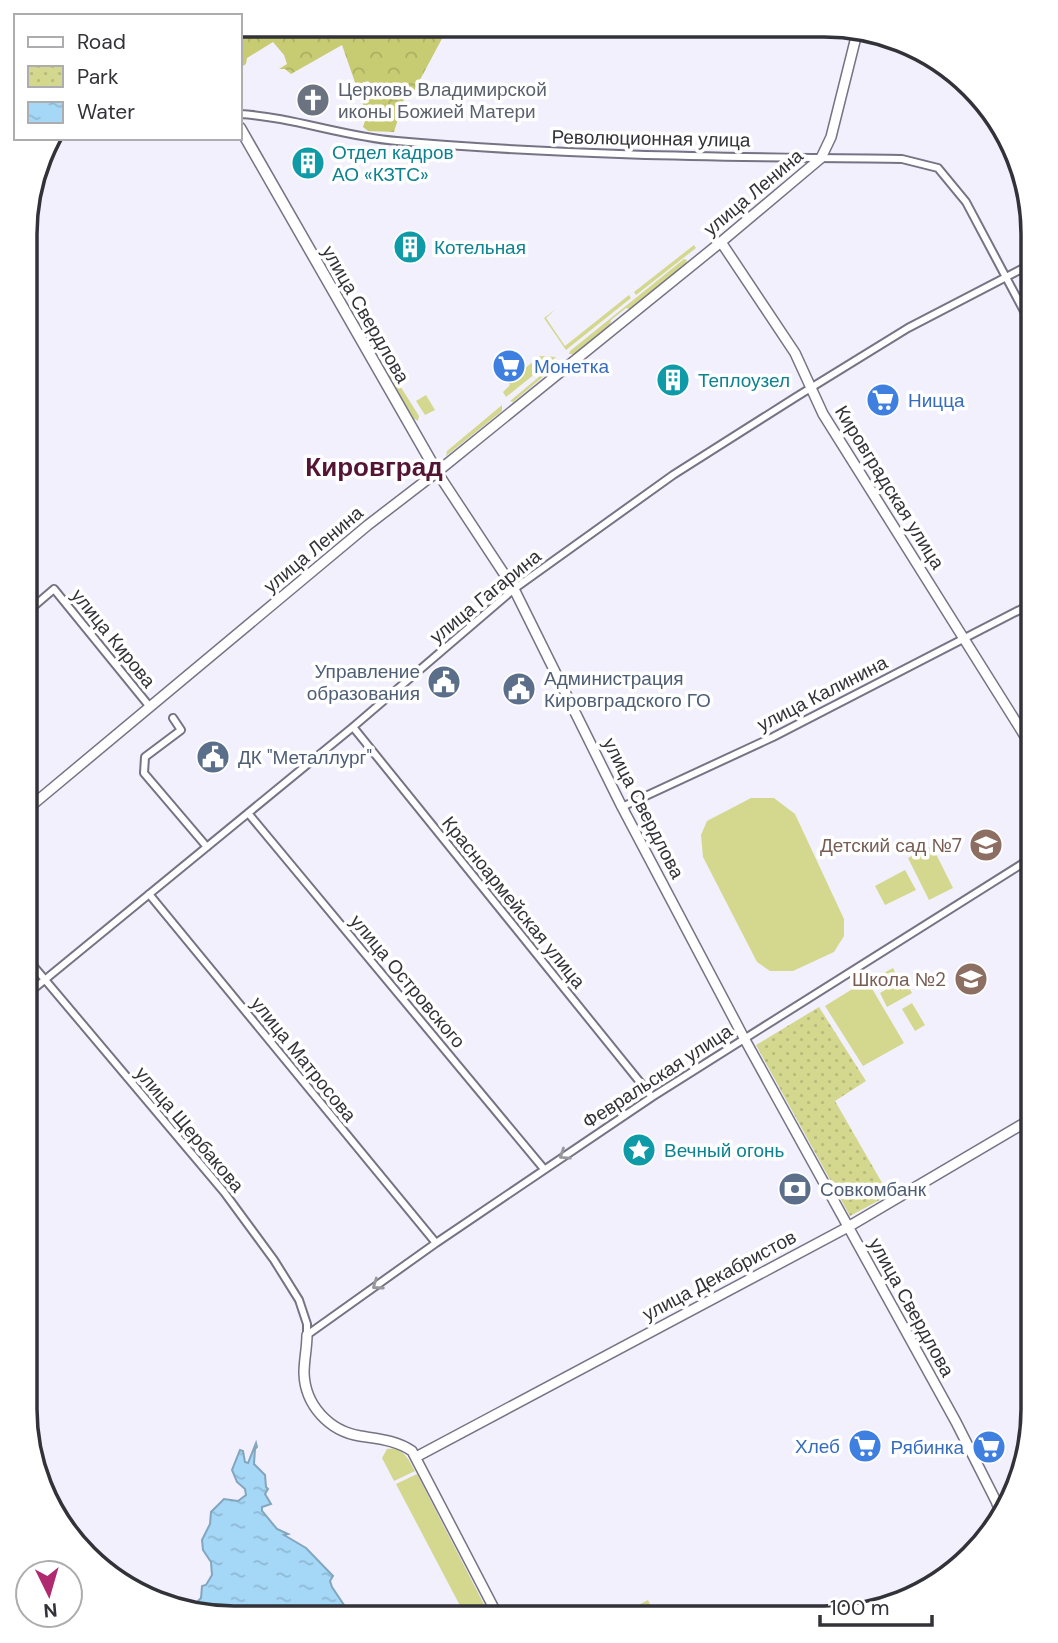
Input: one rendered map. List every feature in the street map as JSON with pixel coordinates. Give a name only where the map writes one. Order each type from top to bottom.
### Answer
[{"type":"main road","points":[[821,158],[831,137],[855,39]]},
{"type":"main road","name":"улица Свердлова","points":[[242,131],[438,472],[514,589],[622,807],[744,1038],[956,1422],[997,1503]]},
{"type":"main road","name":"улица Ленина","points":[[37,801],[368,525],[438,472],[821,158]]},
{"type":"main road","name":"Кировградская улица","points":[[721,242],[795,353],[823,414],[1021,731]]},
{"type":"main road","name":"улица Декабристов","points":[[416,1457],[848,1227],[1021,1125]]},
{"type":"main road","points":[[307,1335],[304,1369],[310,1399],[322,1416],[337,1429],[352,1435],[398,1443],[412,1451],[493,1606]]},
{"type":"street","name":"Революционная улица","points":[[242,114],[269,117],[359,136],[449,146],[615,154],[902,159],[938,168],[966,202],[1005,277]]},
{"type":"street","name":"улица Гагарина","points":[[37,986],[353,727],[514,589],[673,475],[812,387],[908,328],[1021,269]]},
{"type":"street","points":[[1005,277],[1021,306]]},
{"type":"street","name":"улица Кирова","points":[[37,604],[54,589],[150,707]]},
{"type":"street","name":"улица Калинина","points":[[622,807],[773,737],[1021,609]]},
{"type":"street","points":[[173,718],[181,730],[145,757],[144,773],[207,847]]},
{"type":"street","name":"Красноармейская улица","points":[[353,727],[652,1097]]},
{"type":"street","name":"улица Островского","points":[[248,813],[544,1169]]},
{"type":"street","name":"Февральская улица","points":[[307,1335],[436,1243],[652,1097],[1021,865]]},
{"type":"street","name":"улица Матросова","points":[[149,894],[436,1243]]},
{"type":"street","name":"улица Щербакова","points":[[37,970],[224,1192],[299,1300],[307,1324],[307,1335]]},
{"type":"green space","points":[[242,37],[443,37],[414,91],[405,96],[394,132],[368,131],[363,127],[366,118],[362,101],[370,89],[370,83],[362,83],[358,91],[342,45],[291,74],[285,69],[279,69],[287,64],[284,55],[273,42],[247,58],[246,64],[242,67]]},
{"type":"green space","points":[[694,245],[696,248],[636,295],[634,292]]},
{"type":"green space","points":[[684,259],[687,260],[686,264],[630,309],[626,308],[611,320],[610,325],[575,354],[569,354],[570,351]]},
{"type":"green space","points":[[629,295],[631,298],[566,350],[544,318],[556,309],[546,318],[565,346]]},
{"type":"green space","points":[[540,356],[556,357],[506,397],[503,392],[510,385],[508,382]]},
{"type":"green space","points":[[558,361],[556,366],[513,402],[510,401]]},
{"type":"green space","points":[[387,365],[419,416],[418,421],[413,418],[385,369]]},
{"type":"green space","points":[[426,395],[435,410],[425,415],[416,401]]},
{"type":"green space","points":[[502,405],[502,411],[446,456],[447,451]]},
{"type":"green space","points":[[751,798],[774,798],[795,814],[844,919],[844,936],[834,952],[793,971],[770,971],[757,962],[703,857],[701,835],[707,821]]},
{"type":"green space","points":[[932,846],[953,888],[929,900],[908,858]]},
{"type":"green space","points":[[905,870],[916,890],[885,905],[875,886]]},
{"type":"green space","points":[[893,968],[897,977],[880,986],[875,978]]},
{"type":"green space","points":[[904,979],[912,993],[887,1007],[880,993]]},
{"type":"green space","points":[[867,980],[904,1043],[863,1066],[825,1006]]},
{"type":"green space","points":[[912,1003],[925,1025],[915,1031],[902,1009]]},
{"type":"green space","points":[[819,1007],[866,1081],[835,1101],[889,1195],[850,1216],[756,1045]]},
{"type":"green space","points":[[387,1449],[401,1452],[415,1471],[394,1481],[382,1458]]},
{"type":"green space","points":[[417,1474],[485,1606],[460,1606],[396,1484]]},
{"type":"green space","points":[[648,1600],[651,1606],[636,1606]]},
{"type":"water","points":[[256,1443],[254,1464],[265,1475],[268,1489],[265,1494],[271,1504],[262,1507],[262,1511],[277,1529],[306,1548],[333,1576],[330,1581],[332,1587],[345,1606],[234,1606],[196,1603],[201,1598],[202,1586],[206,1585],[212,1575],[211,1562],[203,1550],[202,1540],[210,1524],[211,1512],[224,1499],[238,1501],[246,1495],[232,1470],[240,1450],[248,1463]]},
{"type":"place","name":"Церковь Владимирской иконы Божией Матери","points":[[313,100]]},
{"type":"place","name":"Отдел кадров АО «КЗТС»","points":[[308,163]]},
{"type":"place","name":"Котельная","points":[[410,247]]},
{"type":"place","name":"Монетка","points":[[509,366]]},
{"type":"place","name":"Теплоузел","points":[[673,380]]},
{"type":"place","name":"Ницца","points":[[883,400]]},
{"type":"place","name":"Управление образования","points":[[444,682]]},
{"type":"place","name":"Администрация Кировградского ГО","points":[[519,689]]},
{"type":"place","name":"ДК \"Металлург\"","points":[[213,757]]},
{"type":"place","name":"Детский сад №7","points":[[986,845]]},
{"type":"place","name":"Школа №2","points":[[971,979]]},
{"type":"place","name":"Вечный огонь","points":[[639,1150]]},
{"type":"place","name":"Совкомбанк","points":[[795,1189]]},
{"type":"place","name":"Хлеб","points":[[865,1446]]},
{"type":"place","name":"Рябинка","points":[[989,1447]]},
{"type":"district","name":"Кировград","points":[[374,467]]}]
